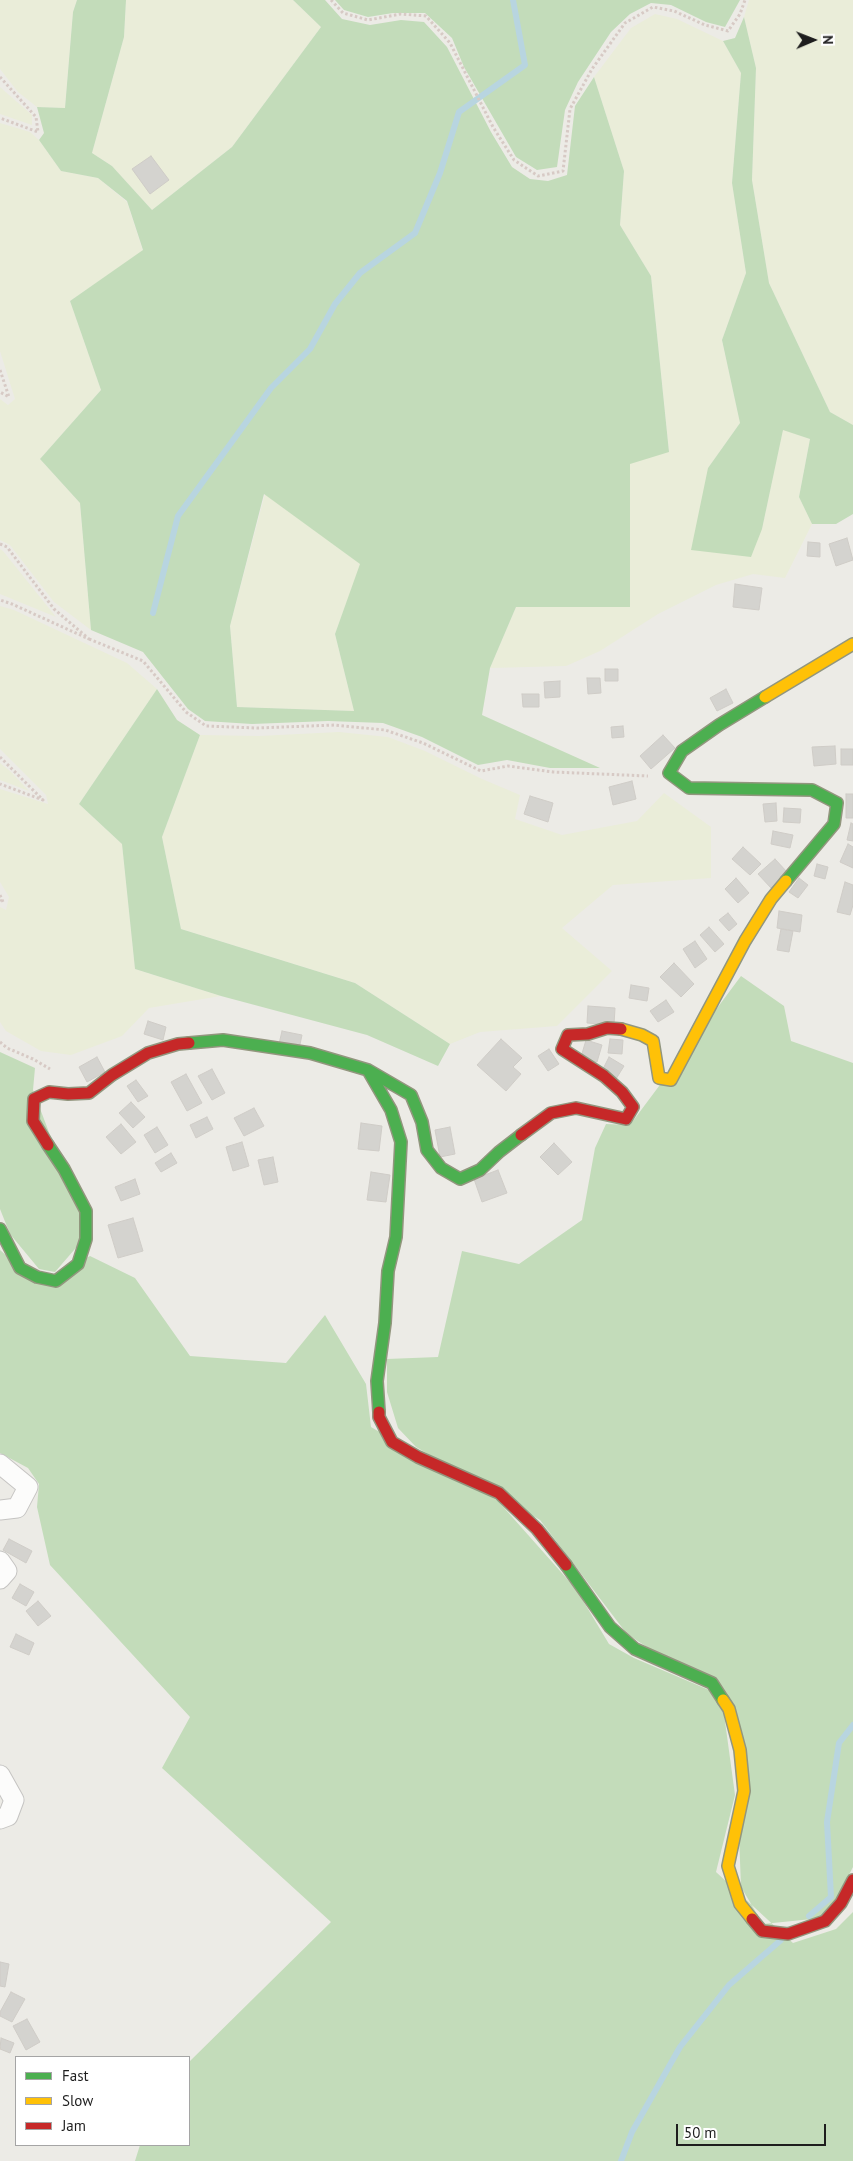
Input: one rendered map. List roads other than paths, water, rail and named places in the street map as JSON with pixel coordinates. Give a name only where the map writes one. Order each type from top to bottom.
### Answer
[{"type":"street","points":[[0,1229],[20,1268],[37,1277],[56,1281],[78,1264],[86,1239],[86,1211],[64,1169],[33,1121],[34,1099],[49,1092],[68,1094],[89,1093],[112,1075],[148,1054],[178,1044],[223,1040],[310,1053],[368,1070],[410,1095],[422,1122],[427,1150],[441,1168],[460,1180],[480,1170],[499,1152],[551,1113],[576,1108],[626,1119],[633,1108],[622,1092],[604,1076],[562,1049],[568,1035],[588,1034],[607,1028],[627,1030],[642,1035],[652,1041],[659,1078],[670,1080],[681,1063],[744,941],[771,899],[834,824],[837,803],[812,790],[715,790],[690,788],[668,772],[682,751],[719,725],[853,644]]},
{"type":"street","points":[[368,1070],[391,1110],[401,1142],[396,1237],[388,1271],[385,1323],[377,1381],[379,1417],[392,1442],[427,1462],[499,1493],[537,1529],[579,1582],[610,1627],[635,1649],[712,1683],[729,1709],[740,1750],[744,1791],[728,1866],[740,1904],[762,1931],[788,1934],[825,1922],[841,1903],[853,1880]]},
{"type":"street","points":[[0,1464],[28,1487],[17,1508],[0,1510]]},
{"type":"street","points":[[0,1561],[7,1571],[0,1579]]},
{"type":"street","points":[[0,1775],[14,1800],[8,1816],[0,1819]]},
{"type":"waterway","points":[[153,613],[178,516],[271,388],[310,349],[335,304],[360,273],[415,233],[440,173],[459,112],[525,65],[513,0]]},
{"type":"waterway","points":[[809,1916],[831,1897],[827,1822],[839,1743],[853,1725]]},
{"type":"waterway","points":[[621,2161],[632,2132],[680,2047],[729,1985],[781,1940]]}]
